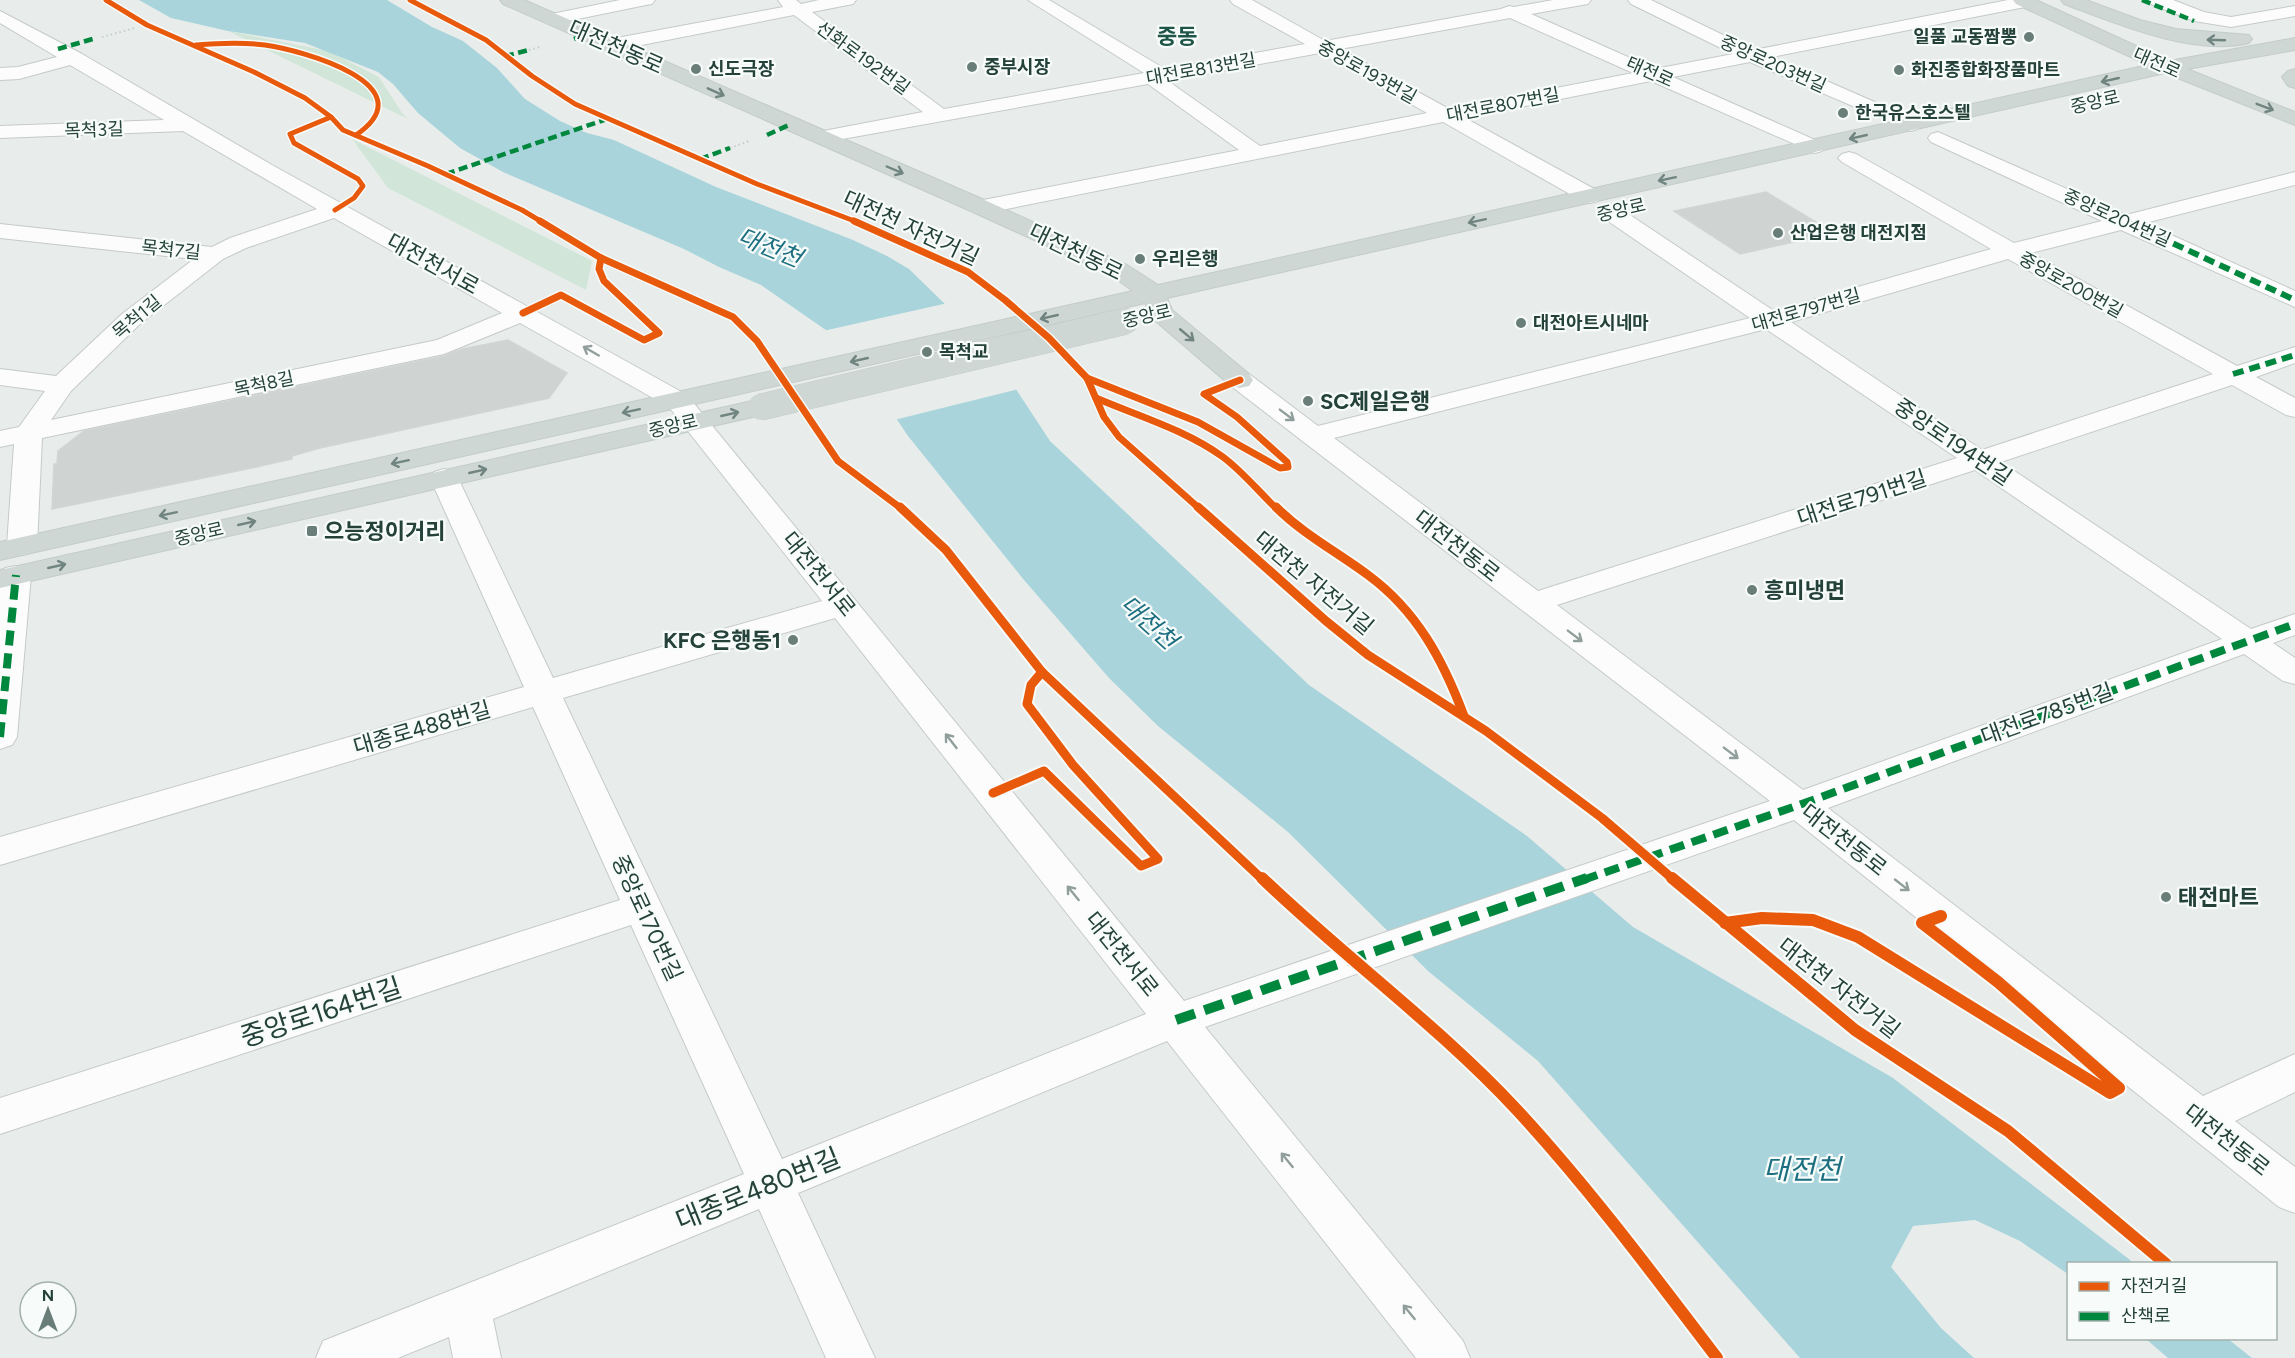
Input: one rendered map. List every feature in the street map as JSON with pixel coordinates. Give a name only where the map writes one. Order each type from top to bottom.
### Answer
[{"type":"main road","name":"대전천동로","points":[[509,0],[1119,270],[1240,380]]},
{"type":"main road","points":[[2070,0],[2151,30],[2182,37],[2220,40],[2295,30]]},
{"type":"main road","name":"대전로","points":[[2070,0],[2232,72]]},
{"type":"main road","name":"대전로","points":[[2023,1],[2167,68],[2295,119]]},
{"type":"main road","name":"중앙로","points":[[1600,204],[1815,147],[2167,68],[2295,44]]},
{"type":"main road","name":"중앙로","points":[[9,563],[444,478],[687,411],[729,390],[1106,304],[1157,303],[1600,204],[1849,158],[2232,72],[2295,65]]},
{"type":"main road","points":[[2295,75],[2292,77],[2295,82]]},
{"type":"main road","points":[[2274,90],[2295,98]]},
{"type":"main road","name":"중앙로","points":[[9,563],[687,411],[760,407],[1126,321],[1157,303]]},
{"type":"street","name":"대전천동로","points":[[553,19],[620,2],[646,0]]},
{"type":"street","points":[[611,45],[791,5],[847,0]]},
{"type":"street","points":[[1037,0],[1158,76],[1256,153]]},
{"type":"street","name":"중앙로193번길","points":[[1239,0],[1600,204]]},
{"type":"street","name":"태전로","points":[[1483,0],[1815,147]]},
{"type":"street","name":"대전로813번길","points":[[820,137],[1582,0]]},
{"type":"street","name":"중앙로203번길","points":[[1636,0],[1753,56],[1911,125]]},
{"type":"street","points":[[2157,0],[2200,17],[2231,22],[2295,11]]},
{"type":"street","name":"대전로807번길","points":[[981,207],[2023,1]]},
{"type":"street","name":"선화로192번길","points":[[791,5],[941,116]]},
{"type":"street","name":"대전천서로","points":[[3,19],[75,58],[334,210],[523,313],[687,411],[1446,1358]]},
{"type":"street","points":[[0,91],[9,73],[75,58]]},
{"type":"street","name":"목척3길","points":[[0,132],[188,125]]},
{"type":"street","name":"중앙로204번길","points":[[1938,138],[2295,300]]},
{"type":"street","name":"중앙로200번길","points":[[1849,158],[2295,409]]},
{"type":"street","name":"대전로797번길","points":[[1314,435],[1771,320],[2011,251],[2295,178]]},
{"type":"street","name":"중앙로194번길","points":[[1600,204],[2295,673]]},
{"type":"street","name":"목척7길","points":[[0,231],[215,254],[238,243],[334,210]]},
{"type":"street","name":"목척1길","points":[[29,432],[62,385],[131,319],[215,254]]},
{"type":"street","name":"목척8길","points":[[0,439],[444,346],[523,313]]},
{"type":"street","name":"대전로791번길","points":[[1531,603],[1979,460],[2295,355]]},
{"type":"street","points":[[0,376],[62,385]]},
{"type":"street","name":"대전천동로","points":[[1240,380],[1799,805],[2295,1193]]},
{"type":"street","points":[[0,737],[9,563],[29,432]]},
{"type":"street","name":"중앙로170번길","points":[[444,478],[851,1358]]},
{"type":"street","name":"대종로488번길","points":[[0,851],[844,605]]},
{"type":"street","name":"대전로785번길","points":[[1726,831],[2295,624]]},
{"type":"street","name":"대종로480번길","points":[[340,1358],[1176,1020],[1726,831]]},
{"type":"street","name":"중앙로164번길","points":[[0,1116],[642,907]]},
{"type":"street","points":[[2199,1118],[2295,1072]]},
{"type":"street","points":[[466,1306],[477,1358]]},
{"type":"path","points":[[96,38],[135,24],[147,25]]},
{"type":"green space","points":[[228,31],[328,51],[379,77],[408,119]]},
{"type":"green space","points":[[352,139],[592,261],[586,290],[388,188]]},
{"type":"water","name":"대전천","points":[[139,0],[387,0],[432,27],[463,41],[497,68],[525,99],[560,121],[587,133],[614,140],[716,187],[853,240],[909,269],[987,345],[1050,441],[1309,685],[1527,836],[1633,927],[1893,1078],[2133,1262],[2067,1262],[2067,1273],[2020,1241],[1975,1220],[1913,1226],[1891,1267],[1941,1328],[1974,1358],[1800,1358],[1538,1061],[1428,971],[1288,832],[1158,726],[1109,678],[1024,580],[908,436],[846,344],[761,285],[684,249],[503,172],[460,148],[418,113],[393,84],[378,72],[305,43],[228,31],[171,18]]},
{"type":"water","points":[[2147,1340],[2229,1340],[2252,1358],[2168,1358]]},
{"type":"pier","points":[[948,303],[990,344],[1019,389],[894,420],[844,346],[823,331]]},
{"type":"building","name":"산업은행 대전지점","points":[[1766,192],[1834,233],[1740,254],[1674,211]]},
{"type":"building","points":[[508,340],[567,373],[549,398],[320,448],[292,456],[292,459],[52,509],[54,464],[57,464],[58,451],[84,431],[444,356],[462,349]]},
{"type":"marked path","points":[[2142,0],[2194,21]]},
{"type":"marked path","points":[[574,39],[587,34]]},
{"type":"marked path","points":[[58,49],[96,38]]},
{"type":"marked path","points":[[505,56],[529,50]]},
{"type":"marked path","points":[[446,174],[607,119]]},
{"type":"marked path","points":[[767,135],[791,124]]},
{"type":"marked path","points":[[700,159],[730,148]]},
{"type":"marked path","points":[[2127,222],[2295,300]]},
{"type":"marked path","points":[[2233,374],[2295,355]]},
{"type":"marked path","points":[[0,737],[16,575]]},
{"type":"marked path","points":[[1176,1020],[1799,805],[2295,624]]},
{"type":"cycle path","points":[[106,0],[147,25],[254,72],[305,98],[331,117],[343,130],[428,166],[522,210],[601,258],[733,317],[757,341],[838,461],[907,513],[946,550],[1042,672],[1166,786],[1293,908],[1426,1022],[1517,1110],[1626,1239],[1717,1358]]},
{"type":"cycle path","name":"대전천 자전거길","points":[[410,0],[486,40],[532,76],[575,104],[757,184],[835,213],[968,272],[1049,338],[1087,378],[1104,417],[1119,437],[1326,621],[1368,655],[1486,731],[1602,818],[1855,1030],[2008,1131],[2164,1262]]},
{"type":"cycle path","points":[[196,45],[239,43],[278,47],[319,58],[360,77],[373,89],[379,104],[373,120],[356,135]]},
{"type":"cycle path","points":[[331,117],[290,134],[294,143],[358,179],[363,186],[354,198],[335,210]]},
{"type":"cycle path","points":[[523,313],[561,295],[644,340],[659,333],[604,281],[599,269],[601,258]]},
{"type":"cycle path","points":[[1087,378],[1198,422],[1280,468],[1288,467],[1287,462],[1237,417],[1204,394],[1240,380]]},
{"type":"cycle path","points":[[1096,398],[1172,430],[1216,452],[1235,467],[1286,517],[1385,588],[1412,615],[1428,638],[1448,676],[1464,716]]},
{"type":"cycle path","points":[[993,793],[1044,771],[1141,866],[1158,859],[1073,765],[1027,704],[1031,685],[1042,672]]},
{"type":"cycle path","points":[[1725,923],[1762,918],[1813,920],[1858,937],[2110,1093],[2119,1088],[1998,982],[1922,923],[1941,916]]},
{"type":"place","name":"일품 교동짬뽕","points":[[2029,37]]},
{"type":"place","name":"중부시장","points":[[972,67]]},
{"type":"place","name":"신도극장","points":[[696,69]]},
{"type":"place","name":"화진종합화장품마트","points":[[1899,70]]},
{"type":"place","name":"한국유스호스텔","points":[[1843,113]]},
{"type":"place","name":"산업은행 대전지점","points":[[1778,233]]},
{"type":"place","name":"우리은행","points":[[1140,259]]},
{"type":"place","name":"대전아트시네마","points":[[1521,323]]},
{"type":"place","name":"목척교","points":[[927,352]]},
{"type":"place","name":"SC제일은행","points":[[1308,401]]},
{"type":"place","name":"으능정이거리","points":[[312,531]]},
{"type":"place","name":"흥미냉면","points":[[1752,590]]},
{"type":"place","name":"KFC 은행동1","points":[[793,640]]},
{"type":"place","name":"태전마트","points":[[2166,897]]},
{"type":"district","name":"중동","points":[[1177,36]]}]
